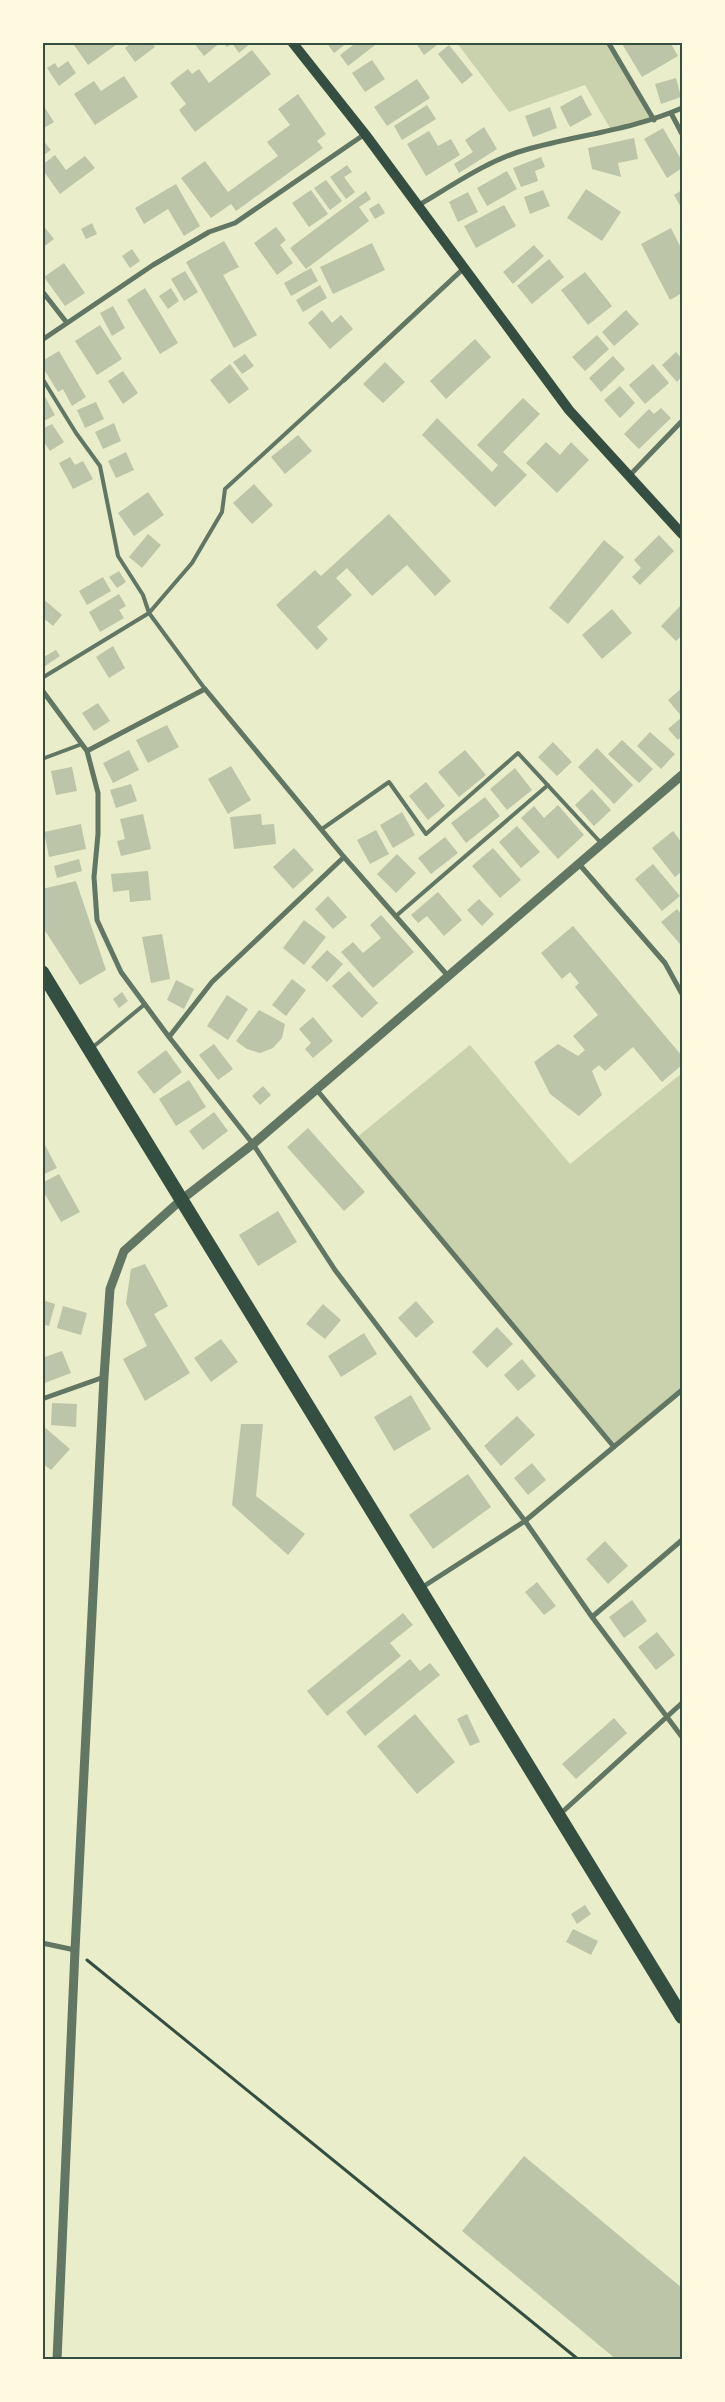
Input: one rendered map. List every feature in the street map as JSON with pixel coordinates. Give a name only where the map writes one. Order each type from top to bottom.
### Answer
[{"type":"highway","points":[[42,972],[682,2017]]},
{"type":"main road","points":[[292,42],[365,134],[416,206],[569,410],[682,534]]},
{"type":"street","points":[[608,42],[654,120]]},
{"type":"street","points":[[416,206],[495,162],[523,150],[654,120],[682,108]]},
{"type":"street","points":[[671,113],[682,134]]},
{"type":"street","points":[[42,340],[153,265],[209,232],[235,223],[365,134]]},
{"type":"street","points":[[344,380],[464,270]]},
{"type":"street","points":[[42,291],[67,323]]},
{"type":"street","points":[[629,476],[682,421]]},
{"type":"street","points":[[87,751],[205,689],[344,857],[448,976]]},
{"type":"street","points":[[42,690],[44,697],[87,751],[98,793],[98,834],[94,876],[98,920],[121,972],[253,1144],[335,1270],[525,1521],[592,1617],[682,1737]]},
{"type":"street","points":[[57,2360],[75,1950],[104,1376],[110,1289],[124,1251],[181,1200],[253,1144],[682,775]]},
{"type":"street","points":[[169,1037],[212,982],[344,857]]},
{"type":"street","points":[[579,864],[665,963],[682,994]]},
{"type":"street","points":[[315,1089],[614,1447]]},
{"type":"street","points":[[42,1399],[104,1376]]},
{"type":"street","points":[[421,1588],[525,1521],[682,1390]]},
{"type":"street","points":[[592,1617],[682,1540]]},
{"type":"street","points":[[559,1815],[682,1703]]},
{"type":"street","points":[[42,1944],[75,1950]]},
{"type":"lane","points":[[42,378],[76,433],[100,466],[118,556],[143,595],[149,613],[205,689]]},
{"type":"lane","points":[[42,678],[149,613],[192,563],[222,512],[226,489],[344,380]]},
{"type":"lane","points":[[42,759],[82,744]]},
{"type":"lane","points":[[322,829],[389,782],[426,834],[518,754],[602,844]]},
{"type":"lane","points":[[396,916],[548,785]]},
{"type":"lane","points":[[90,1050],[145,1004]]},
{"type":"path","points":[[75,1950],[579,2360]]},
{"type":"green space","points":[[457,43],[607,43],[654,120],[611,130],[585,85],[509,112]]},
{"type":"green space","points":[[470,1045],[570,1164],[682,1073],[682,1390],[614,1447],[356,1138]]},
{"type":"building","points":[[72,42],[120,42],[88,65]]},
{"type":"building","points":[[132,42],[151,42],[155,47],[135,62],[125,48]]},
{"type":"building","points":[[193,42],[221,42],[204,56]]},
{"type":"building","points":[[223,42],[252,42],[239,53],[232,43],[227,47]]},
{"type":"building","points":[[326,42],[348,42],[334,53]]},
{"type":"building","points":[[357,42],[379,42],[348,66],[340,55]]},
{"type":"building","points":[[415,42],[441,42],[424,55]]},
{"type":"building","points":[[621,42],[670,42],[678,56],[642,77]]},
{"type":"building","points":[[449,45],[473,75],[462,84],[438,54]]},
{"type":"building","points":[[252,50],[271,74],[195,132],[179,110],[186,104],[170,83],[188,69],[192,74],[199,69],[209,83]]},
{"type":"building","points":[[372,60],[385,79],[365,92],[352,73]]},
{"type":"building","points":[[68,61],[76,73],[59,86],[47,68],[55,63],[58,68]]},
{"type":"building","points":[[124,76],[138,97],[95,125],[74,94],[94,81],[101,91]]},
{"type":"building","points":[[676,78],[681,97],[661,104],[655,84]]},
{"type":"building","points":[[417,79],[430,98],[387,126],[374,107]]},
{"type":"building","points":[[298,94],[326,134],[317,141],[323,148],[236,211],[231,204],[211,218],[181,178],[205,161],[228,192],[278,156],[267,142],[290,125],[278,109]]},
{"type":"building","points":[[581,95],[592,115],[570,127],[560,107]]},
{"type":"building","points":[[427,105],[436,119],[402,140],[394,126]]},
{"type":"building","points":[[550,107],[557,128],[533,137],[525,116]]},
{"type":"building","points":[[45,108],[54,122],[42,129],[42,109]]},
{"type":"building","points":[[484,127],[497,149],[459,173],[454,164],[473,152],[465,140]]},
{"type":"building","points":[[663,128],[682,161],[682,168],[667,178],[644,139]]},
{"type":"building","points":[[429,131],[438,146],[451,139],[460,155],[426,176],[407,144]]},
{"type":"building","points":[[634,138],[638,159],[618,163],[621,177],[592,169],[588,148]]},
{"type":"building","points":[[42,139],[51,150],[42,156]]},
{"type":"building","points":[[55,155],[66,170],[85,156],[95,168],[60,194],[42,169],[42,165]]},
{"type":"building","points":[[541,157],[545,167],[535,171],[538,181],[521,187],[513,168]]},
{"type":"building","points":[[347,165],[352,172],[344,177],[355,192],[346,199],[330,177]]},
{"type":"building","points":[[507,171],[517,189],[487,206],[477,188]]},
{"type":"building","points":[[326,180],[342,201],[330,210],[314,188]]},
{"type":"building","points":[[176,184],[200,226],[184,236],[168,209],[144,224],[135,208]]},
{"type":"building","points":[[586,189],[621,212],[602,241],[567,218]]},
{"type":"building","points":[[311,190],[328,214],[309,227],[292,203]]},
{"type":"building","points":[[543,190],[550,206],[530,214],[524,197]]},
{"type":"building","points":[[682,190],[682,209],[674,195]]},
{"type":"building","points":[[366,191],[371,199],[359,207],[369,221],[306,269],[290,248]]},
{"type":"building","points":[[468,192],[478,212],[458,222],[449,202]]},
{"type":"building","points":[[379,203],[385,213],[375,219],[369,209]]},
{"type":"building","points":[[504,205],[516,226],[476,248],[464,226]]},
{"type":"building","points":[[92,223],[97,234],[86,239],[81,229]]},
{"type":"building","points":[[42,224],[54,239],[42,248]]},
{"type":"building","points":[[276,227],[286,240],[280,245],[293,263],[277,275],[254,243]]},
{"type":"building","points":[[671,228],[682,250],[682,293],[670,300],[641,244]]},
{"type":"building","points":[[224,241],[239,267],[223,275],[257,335],[234,348],[186,262]]},
{"type":"building","points":[[372,243],[385,270],[333,294],[320,267]]},
{"type":"building","points":[[534,245],[544,256],[513,284],[503,272]]},
{"type":"building","points":[[132,249],[140,261],[130,268],[122,256]]},
{"type":"building","points":[[549,259],[564,277],[532,304],[517,286]]},
{"type":"building","points":[[64,263],[85,293],[65,306],[44,277]]},
{"type":"building","points":[[311,268],[318,281],[291,296],[284,283]]},
{"type":"building","points":[[185,271],[198,292],[184,301],[171,279]]},
{"type":"building","points":[[585,272],[612,306],[588,325],[561,290]]},
{"type":"building","points":[[320,285],[327,298],[303,312],[296,300]]},
{"type":"building","points":[[145,288],[178,343],[160,354],[127,300]]},
{"type":"building","points":[[171,288],[179,301],[168,309],[159,296]]},
{"type":"building","points":[[113,306],[125,328],[112,336],[100,313]]},
{"type":"building","points":[[322,310],[332,323],[341,315],[353,329],[330,349],[308,323]]},
{"type":"building","points":[[626,310],[639,324],[614,346],[602,332]]},
{"type":"building","points":[[100,325],[122,359],[97,375],[75,341]]},
{"type":"building","points":[[597,335],[609,349],[585,371],[572,357]]},
{"type":"building","points":[[475,339],[491,357],[446,399],[430,381]]},
{"type":"building","points":[[59,351],[86,397],[72,406],[63,389],[58,392],[42,366],[42,361]]},
{"type":"building","points":[[676,352],[682,359],[682,376],[677,382],[662,365]]},
{"type":"building","points":[[245,354],[254,366],[242,374],[233,362]]},
{"type":"building","points":[[613,356],[625,369],[601,392],[589,378]]},
{"type":"building","points":[[385,362],[405,382],[383,403],[363,384]]},
{"type":"building","points":[[230,364],[249,389],[229,404],[210,380]]},
{"type":"building","points":[[653,364],[669,383],[645,404],[629,385]]},
{"type":"building","points":[[123,371],[138,393],[123,404],[108,381]]},
{"type":"building","points":[[620,386],[635,403],[620,418],[604,400]]},
{"type":"building","points":[[44,395],[55,415],[42,422],[42,396]]},
{"type":"building","points":[[523,398],[540,414],[503,452],[527,475],[495,507],[422,435],[437,418],[492,472],[498,465],[477,445]]},
{"type":"building","points":[[96,402],[104,419],[85,428],[77,410]]},
{"type":"building","points":[[661,408],[671,418],[639,449],[624,434],[649,409],[654,414]]},
{"type":"building","points":[[114,423],[121,441],[103,449],[95,432]]},
{"type":"building","points":[[52,424],[64,442],[50,451],[42,439],[42,429]]},
{"type":"building","points":[[298,435],[312,451],[285,474],[271,457]]},
{"type":"building","points":[[546,442],[560,455],[571,442],[589,460],[557,493],[526,463]]},
{"type":"building","points":[[126,452],[134,470],[116,478],[108,461]]},
{"type":"building","points":[[70,457],[75,465],[83,461],[93,479],[73,489],[59,463]]},
{"type":"building","points":[[254,484],[273,505],[252,524],[233,503]]},
{"type":"building","points":[[148,492],[164,515],[134,536],[118,513]]},
{"type":"building","points":[[389,514],[451,581],[435,596],[407,565],[372,596],[347,568],[336,578],[352,595],[317,627],[328,639],[317,650],[276,605],[315,570],[321,576]]},
{"type":"building","points":[[148,534],[161,545],[142,568],[129,557]]},
{"type":"building","points":[[659,535],[674,551],[640,585],[632,577],[641,568],[634,560]]},
{"type":"building","points":[[604,540],[624,557],[568,624],[549,608]]},
{"type":"building","points":[[119,571],[126,582],[117,588],[109,577]]},
{"type":"building","points":[[103,577],[111,591],[87,605],[79,591]]},
{"type":"building","points":[[119,594],[126,606],[119,610],[124,618],[100,632],[89,612]]},
{"type":"building","points":[[42,598],[62,615],[53,626],[42,617]]},
{"type":"building","points":[[682,604],[682,635],[676,641],[661,626]]},
{"type":"building","points":[[612,609],[632,633],[602,659],[582,635]]},
{"type":"building","points":[[113,646],[125,668],[109,678],[96,657]]},
{"type":"building","points":[[56,650],[60,656],[42,668],[42,658]]},
{"type":"building","points":[[682,688],[682,717],[668,700]]},
{"type":"building","points":[[98,703],[110,721],[94,731],[82,713]]},
{"type":"building","points":[[682,717],[682,736],[678,740],[668,729]]},
{"type":"building","points":[[167,725],[179,747],[148,763],[136,740]]},
{"type":"building","points":[[650,732],[675,754],[661,769],[637,746]]},
{"type":"building","points":[[622,740],[653,769],[639,783],[608,754]]},
{"type":"building","points":[[553,742],[572,762],[557,776],[538,757]]},
{"type":"building","points":[[597,748],[633,785],[614,804],[578,767]]},
{"type":"building","points":[[129,750],[139,770],[113,783],[103,763]]},
{"type":"building","points":[[465,750],[486,775],[459,797],[438,772]]},
{"type":"building","points":[[231,766],[251,800],[228,814],[208,779]]},
{"type":"building","points":[[72,767],[77,791],[56,795],[51,771]]},
{"type":"building","points":[[515,768],[532,790],[507,810],[490,789]]},
{"type":"building","points":[[426,782],[445,806],[428,820],[409,796]]},
{"type":"building","points":[[131,784],[137,801],[116,808],[110,790]]},
{"type":"building","points":[[592,789],[611,810],[594,826],[575,805]]},
{"type":"building","points":[[485,797],[500,816],[466,843],[451,823]]},
{"type":"building","points":[[558,805],[584,835],[558,859],[521,818],[534,806],[544,818]]},
{"type":"building","points":[[402,812],[415,835],[393,848],[380,825]]},
{"type":"building","points":[[143,814],[151,849],[121,856],[117,841],[125,839],[120,819]]},
{"type":"building","points":[[261,814],[262,825],[274,824],[276,844],[234,849],[230,817]]},
{"type":"building","points":[[81,824],[86,849],[49,857],[44,832]]},
{"type":"building","points":[[517,826],[540,852],[521,868],[499,842]]},
{"type":"building","points":[[376,830],[389,854],[370,864],[357,840]]},
{"type":"building","points":[[673,831],[682,843],[682,871],[675,877],[652,848]]},
{"type":"building","points":[[445,837],[458,853],[431,874],[418,858]]},
{"type":"building","points":[[294,848],[314,870],[293,889],[273,867]]},
{"type":"building","points":[[493,848],[521,880],[500,898],[472,866]]},
{"type":"building","points":[[397,854],[416,873],[396,893],[377,874]]},
{"type":"building","points":[[79,859],[82,871],[57,878],[54,866]]},
{"type":"building","points":[[653,864],[680,896],[662,911],[635,879]]},
{"type":"building","points":[[148,871],[151,900],[130,902],[129,890],[113,892],[111,874]]},
{"type":"building","points":[[76,881],[106,970],[80,985],[42,926],[42,889]]},
{"type":"building","points":[[438,892],[462,920],[444,936],[427,916],[418,923],[411,915]]},
{"type":"building","points":[[328,896],[347,917],[333,929],[315,909]]},
{"type":"building","points":[[479,899],[494,914],[482,926],[467,910]]},
{"type":"building","points":[[677,909],[682,915],[682,942],[680,944],[661,922]]},
{"type":"building","points":[[381,915],[414,952],[373,988],[341,952],[353,942],[363,953],[381,938],[370,925]]},
{"type":"building","points":[[304,920],[326,937],[304,965],[283,948]]},
{"type":"building","points":[[573,926],[682,1056],[682,1065],[662,1082],[633,1047],[605,1071],[599,1065],[592,1071],[602,1095],[579,1116],[550,1094],[534,1062],[558,1044],[578,1056],[585,1050],[573,1036],[598,1015],[575,987],[579,983],[570,972],[562,979],[541,953]]},
{"type":"building","points":[[162,934],[170,979],[151,983],[142,937]]},
{"type":"building","points":[[327,950],[343,964],[327,982],[311,967]]},
{"type":"building","points":[[349,971],[378,1003],[362,1018],[332,986]]},
{"type":"building","points":[[292,979],[306,990],[286,1016],[272,1005]]},
{"type":"building","points":[[176,980],[194,989],[184,1009],[167,1000]]},
{"type":"building","points":[[122,992],[128,1001],[119,1008],[113,999]]},
{"type":"building","points":[[227,995],[248,1009],[228,1040],[207,1026]]},
{"type":"building","points":[[259,1010],[285,1024],[282,1038],[273,1048],[260,1053],[247,1049],[236,1041]]},
{"type":"building","points":[[313,1017],[333,1041],[313,1058],[305,1049],[311,1043],[299,1029]]},
{"type":"building","points":[[214,1044],[233,1069],[218,1080],[199,1055]]},
{"type":"building","points":[[166,1050],[182,1072],[154,1094],[137,1072]]},
{"type":"building","points":[[189,1080],[206,1107],[176,1126],[159,1099]]},
{"type":"building","points":[[263,1086],[271,1095],[260,1105],[252,1096]]},
{"type":"building","points":[[214,1112],[228,1131],[203,1150],[189,1131]]},
{"type":"building","points":[[308,1128],[365,1192],[344,1211],[287,1147]]},
{"type":"building","points":[[44,1143],[57,1168],[42,1175],[42,1144]]},
{"type":"building","points":[[59,1174],[80,1212],[61,1222],[42,1189],[42,1183]]},
{"type":"building","points":[[278,1211],[297,1242],[258,1266],[239,1235]]},
{"type":"building","points":[[145,1264],[168,1306],[154,1314],[190,1373],[145,1401],[123,1359],[147,1346],[126,1303],[131,1269]]},
{"type":"building","points":[[42,1300],[55,1304],[49,1326],[42,1324]]},
{"type":"building","points":[[416,1301],[434,1322],[416,1338],[398,1318]]},
{"type":"building","points":[[323,1304],[341,1320],[325,1339],[306,1324]]},
{"type":"building","points":[[63,1306],[87,1313],[81,1335],[57,1328]]},
{"type":"building","points":[[497,1327],[513,1344],[487,1368],[472,1352]]},
{"type":"building","points":[[364,1333],[377,1354],[341,1377],[328,1356]]},
{"type":"building","points":[[221,1339],[238,1362],[211,1382],[194,1358]]},
{"type":"building","points":[[62,1351],[71,1373],[42,1384],[42,1358]]},
{"type":"building","points":[[522,1359],[536,1376],[518,1391],[504,1375]]},
{"type":"building","points":[[411,1395],[431,1429],[394,1451],[374,1417]]},
{"type":"building","points":[[52,1403],[77,1404],[76,1427],[51,1425]]},
{"type":"building","points":[[517,1416],[535,1435],[501,1466],[484,1446]]},
{"type":"building","points":[[241,1424],[263,1424],[256,1496],[305,1534],[288,1555],[232,1505]]},
{"type":"building","points":[[42,1425],[70,1449],[51,1470],[42,1463]]},
{"type":"building","points":[[532,1463],[546,1480],[528,1495],[514,1478]]},
{"type":"building","points":[[468,1474],[491,1507],[433,1549],[409,1515]]},
{"type":"building","points":[[605,1541],[628,1566],[608,1584],[586,1559]]},
{"type":"building","points":[[537,1582],[556,1606],[544,1615],[525,1592]]},
{"type":"building","points":[[632,1600],[647,1621],[624,1638],[609,1617]]},
{"type":"building","points":[[403,1613],[413,1625],[390,1643],[401,1656],[327,1716],[307,1691]]},
{"type":"building","points":[[657,1632],[675,1655],[656,1670],[638,1647]]},
{"type":"building","points":[[410,1659],[420,1671],[430,1663],[440,1675],[365,1736],[346,1712]]},
{"type":"building","points":[[415,1714],[455,1762],[417,1794],[377,1746]]},
{"type":"building","points":[[467,1714],[480,1742],[470,1746],[457,1719]]},
{"type":"building","points":[[614,1718],[627,1733],[576,1779],[562,1764]]},
{"type":"building","points":[[585,1905],[591,1914],[577,1924],[571,1914]]},
{"type":"building","points":[[573,1929],[598,1941],[591,1955],[566,1942]]},
{"type":"building","points":[[524,2156],[682,2288],[682,2360],[617,2360],[462,2231]]}]
